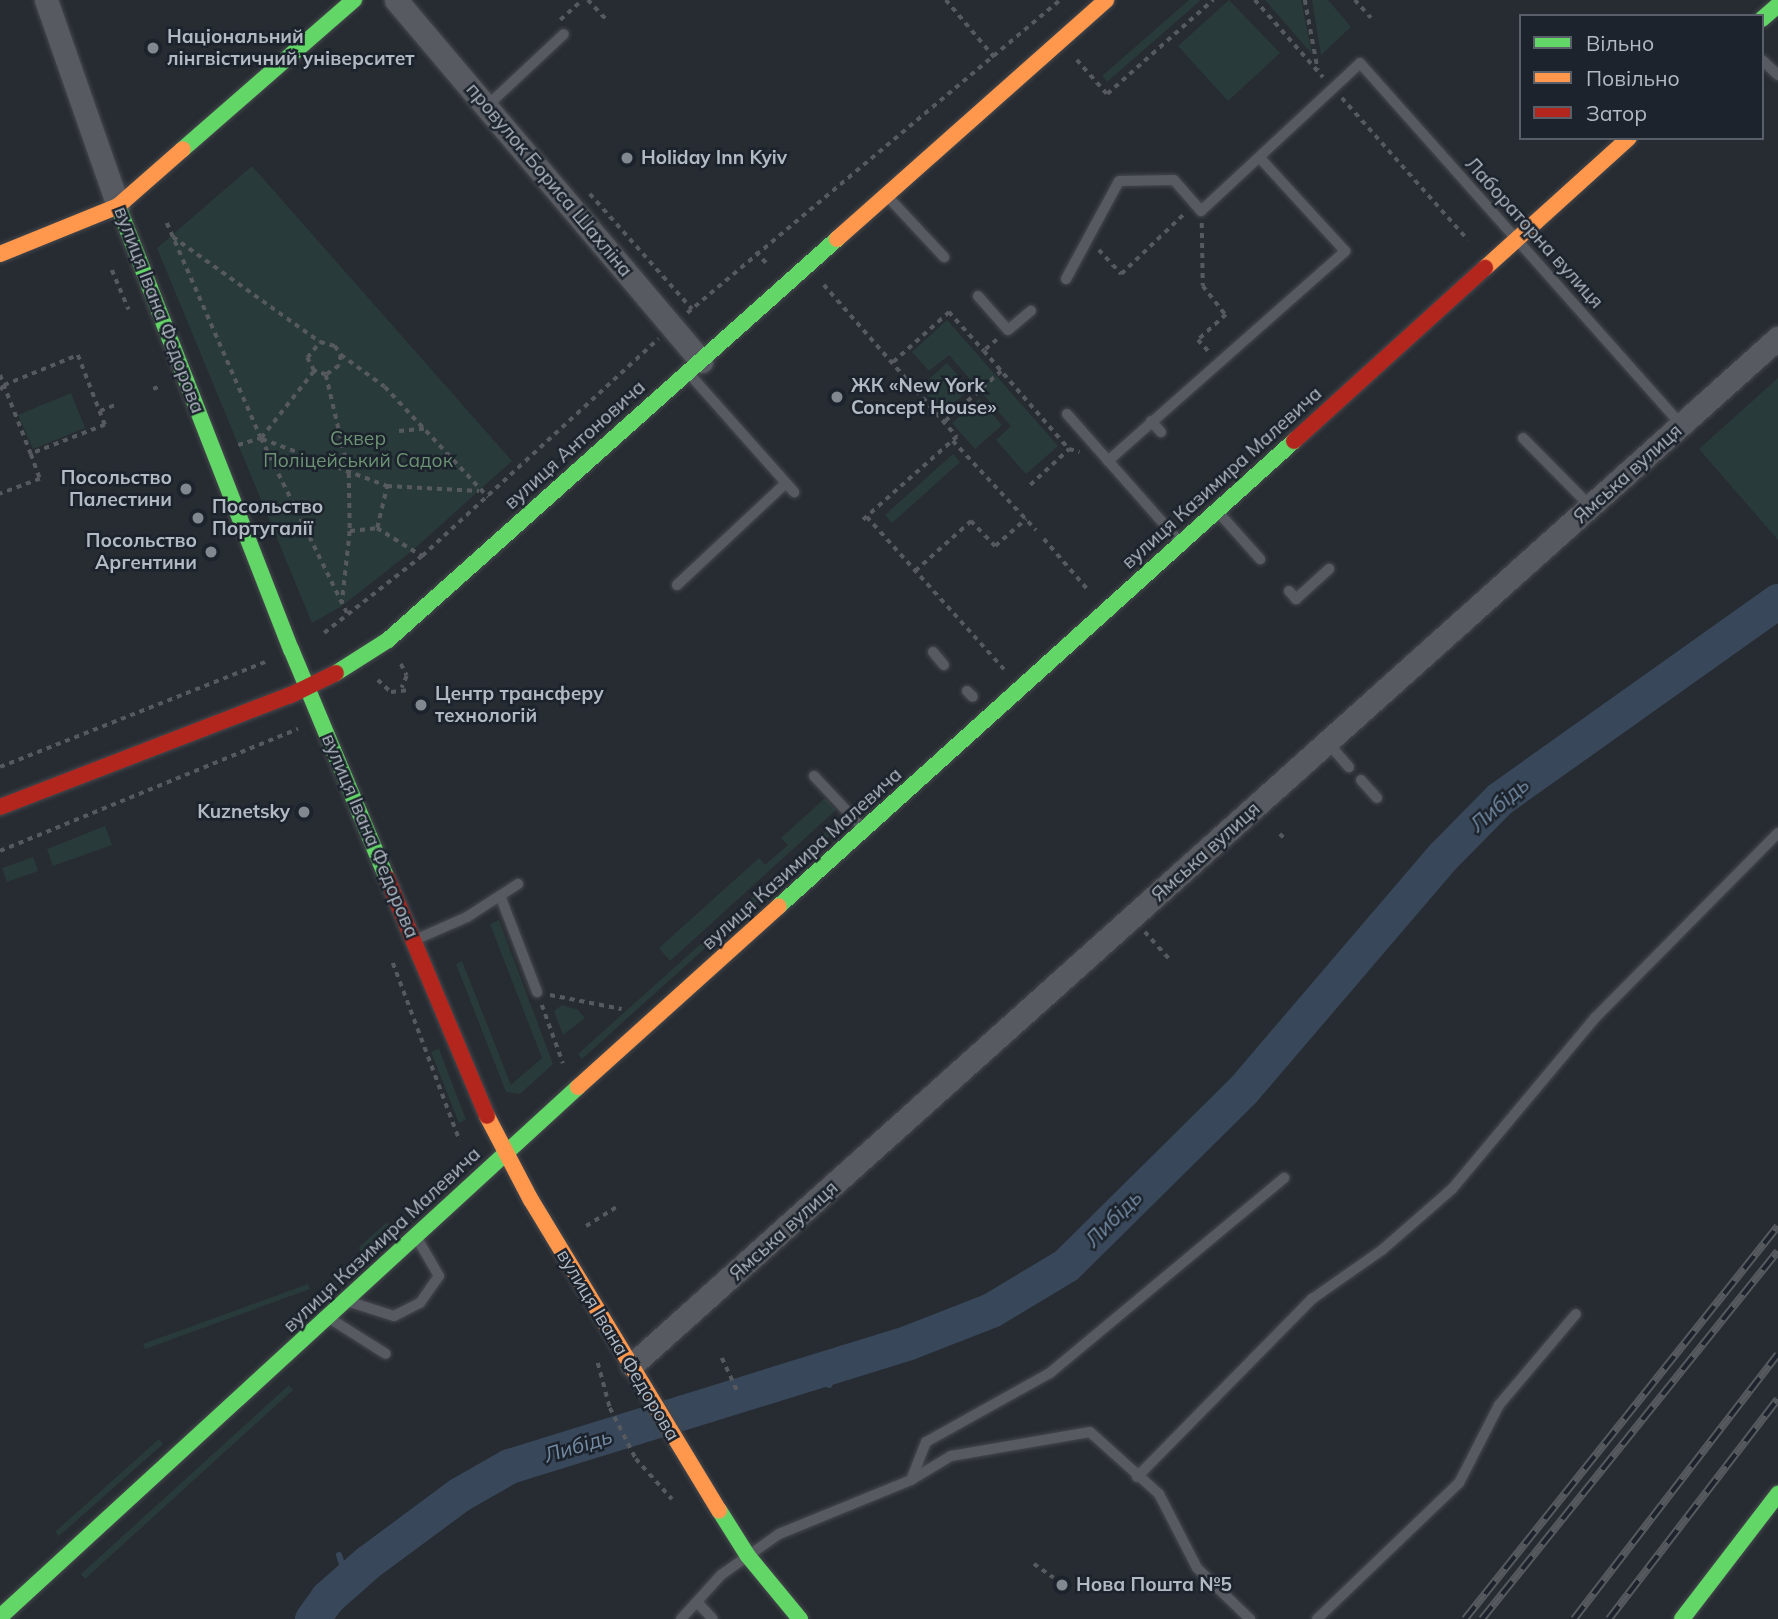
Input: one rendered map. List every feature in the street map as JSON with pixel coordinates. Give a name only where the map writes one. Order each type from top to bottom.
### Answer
[{"type":"main road","points":[[0,254],[118,206],[354,0]]},
{"type":"main road","name":"вулиця Антоновича","points":[[0,807],[307,688],[355,664],[388,640],[1106,0]]},
{"type":"main road","name":"вулиця Казимира Малевича","points":[[2,1611],[348,1301],[505,1153],[865,831],[1627,140]]},
{"type":"main road","name":"вулиця Івана Федорова","points":[[118,206],[307,688],[505,1153],[747,1556],[800,1619]]},
{"type":"main road","points":[[1682,1619],[1778,1494]]},
{"type":"street","name":"вулиця Івана Федорова","points":[[46,0],[118,206]]},
{"type":"street","name":"провулок Бориса Шахліна","points":[[396,0],[672,326],[694,367]]},
{"type":"street","name":"Ямська вулиця","points":[[632,1365],[1778,338]]},
{"type":"lane","points":[[486,106],[564,34]]},
{"type":"lane","points":[[1764,62],[1778,75]]},
{"type":"lane","name":"Лабораторна вулиця","points":[[1333,88],[1360,63],[1682,426]]},
{"type":"lane","points":[[1066,279],[1119,181],[1174,180],[1198,207],[1260,158],[1333,88]]},
{"type":"lane","points":[[1108,461],[1345,251],[1260,158]]},
{"type":"lane","points":[[887,195],[944,257]]},
{"type":"lane","points":[[978,296],[1008,330],[1031,310]]},
{"type":"lane","points":[[694,367],[794,492]]},
{"type":"lane","points":[[1067,414],[1181,543]]},
{"type":"lane","points":[[1150,421],[1161,432]]},
{"type":"lane","points":[[1523,438],[1591,507]]},
{"type":"lane","points":[[677,585],[786,483]]},
{"type":"lane","points":[[1217,511],[1260,559]]},
{"type":"lane","points":[[1289,591],[1296,599],[1329,569]]},
{"type":"lane","points":[[933,652],[944,665]]},
{"type":"lane","points":[[1328,743],[1349,767]]},
{"type":"lane","points":[[814,776],[865,831]]},
{"type":"lane","points":[[1361,780],[1377,798]]},
{"type":"lane","points":[[1137,1477],[1312,1299],[1382,1250],[1452,1189],[1596,1017],[1778,833]]},
{"type":"lane","points":[[415,940],[501,898],[518,884]]},
{"type":"lane","points":[[501,898],[537,992]]},
{"type":"lane","points":[[911,1480],[926,1442],[1050,1373],[1284,1178]]},
{"type":"lane","points":[[348,1301],[394,1316],[420,1303],[439,1276],[416,1237]]},
{"type":"lane","points":[[1317,1619],[1459,1483],[1499,1405],[1576,1314]]},
{"type":"lane","points":[[329,1318],[386,1354]]},
{"type":"lane","points":[[681,1619],[747,1556],[779,1534],[911,1480],[951,1456],[1090,1432],[1159,1494],[1197,1568],[1250,1619]]},
{"type":"lane","points":[[696,1602],[713,1619]]},
{"type":"path","points":[[562,18],[582,0]]},
{"type":"path","points":[[588,0],[606,19]]},
{"type":"path","points":[[946,0],[995,58]]},
{"type":"path","points":[[324,633],[422,556],[672,326],[884,143],[995,58],[1060,0]]},
{"type":"path","points":[[1077,60],[1107,94],[1213,0]]},
{"type":"path","points":[[1255,0],[1468,240]]},
{"type":"path","points":[[1305,0],[1318,72]]},
{"type":"path","points":[[1355,0],[1371,18]]},
{"type":"path","points":[[582,185],[692,309]]},
{"type":"path","points":[[1096,247],[1121,274],[1198,207]]},
{"type":"path","points":[[1198,207],[1203,286],[1226,315],[1198,340],[1218,362]]},
{"type":"path","points":[[167,223],[261,438],[348,615]]},
{"type":"path","points":[[171,235],[320,342],[331,343],[341,355],[385,387],[478,491],[488,497]]},
{"type":"path","points":[[824,285],[957,437],[861,522]]},
{"type":"path","points":[[892,363],[949,312],[1069,449],[1030,485]]},
{"type":"path","points":[[984,351],[1008,330]]},
{"type":"path","points":[[320,342],[307,358],[314,371],[326,375]]},
{"type":"path","points":[[0,390],[4,385],[78,355],[105,425],[31,454]]},
{"type":"path","points":[[326,375],[339,366],[341,355]]},
{"type":"path","points":[[232,447],[261,438],[314,371]]},
{"type":"path","points":[[944,421],[1001,371]]},
{"type":"path","points":[[0,375],[40,479],[0,494]]},
{"type":"path","points":[[326,375],[348,473],[349,531],[342,606]]},
{"type":"path","points":[[153,389],[161,386]]},
{"type":"path","points":[[100,411],[117,404]]},
{"type":"path","points":[[399,431],[424,429]]},
{"type":"path","points":[[340,436],[347,436]]},
{"type":"path","points":[[261,438],[387,486],[478,491]]},
{"type":"path","points":[[953,441],[1036,530]]},
{"type":"path","points":[[377,528],[387,486]]},
{"type":"path","points":[[867,517],[1004,669]]},
{"type":"path","points":[[915,571],[971,521],[995,546],[1026,520]]},
{"type":"path","points":[[349,531],[377,528],[422,556]]},
{"type":"path","points":[[1044,539],[1089,591]]},
{"type":"path","points":[[0,767],[275,658]]},
{"type":"path","points":[[400,662],[407,676],[402,688]]},
{"type":"path","points":[[378,680],[391,692],[402,688],[409,690]]},
{"type":"path","points":[[0,851],[304,726]]},
{"type":"path","points":[[1145,932],[1170,960]]},
{"type":"path","points":[[537,992],[622,1009]]},
{"type":"path","points":[[537,992],[564,1062]]},
{"type":"path","points":[[586,1226],[618,1206]]},
{"type":"path","points":[[722,1358],[738,1394]]},
{"type":"path","points":[[598,1363],[610,1408],[636,1459],[672,1499]]},
{"type":"path","points":[[1034,1564],[1054,1578]]},
{"type":"green space","points":[[1189,0],[1201,0],[1107,82],[1102,76]]},
{"type":"green space","points":[[1229,0],[1280,53],[1228,101],[1178,46]]},
{"type":"green space","points":[[1265,0],[1301,0],[1312,54]]},
{"type":"green space","points":[[1312,0],[1328,0],[1351,27],[1321,55]]},
{"type":"green space","name":"Сквер Поліцейський Садок","points":[[252,166],[512,461],[413,550],[342,606],[312,623],[157,248]]},
{"type":"green space","points":[[947,320],[1058,446],[1026,474],[996,440],[1011,426],[949,355],[929,371],[912,352]]},
{"type":"green space","points":[[947,363],[970,389],[943,413],[920,387]]},
{"type":"green space","points":[[1778,378],[1778,540],[1699,449]]},
{"type":"green space","points":[[71,393],[85,428],[33,449],[18,415]]},
{"type":"green space","points":[[979,399],[1002,425],[975,449],[952,423]]},
{"type":"green space","points":[[953,454],[960,462],[892,523],[885,515]]},
{"type":"green space","points":[[825,798],[836,810],[670,961],[659,948],[759,858],[765,865],[788,845],[781,838]]},
{"type":"green space","points":[[841,818],[845,822],[582,1059],[578,1054]]},
{"type":"green space","points":[[105,826],[112,845],[53,866],[47,849]]},
{"type":"green space","points":[[33,857],[38,871],[7,882],[2,868]]},
{"type":"green space","points":[[499,920],[553,1064],[520,1094],[506,1092],[456,964],[462,961],[511,1085],[542,1058],[490,924]]},
{"type":"green space","points":[[562,1005],[578,1010],[585,1018],[563,1035],[554,1011]]},
{"type":"green space","points":[[439,1049],[466,1120],[459,1123],[431,1052]]},
{"type":"green space","points":[[386,1223],[401,1226],[362,1263],[359,1247]]},
{"type":"green space","points":[[329,1283],[334,1288],[293,1324],[289,1320]]},
{"type":"green space","points":[[308,1284],[310,1289],[145,1349],[143,1344]]},
{"type":"green space","points":[[289,1385],[293,1390],[85,1579],[81,1574]]},
{"type":"green space","points":[[159,1439],[163,1444],[59,1536],[55,1532]]},
{"type":"waterway","name":"Либідь","points":[[312,1619],[327,1598],[368,1562],[460,1494],[509,1466],[909,1342],[991,1310],[1066,1265],[1242,1091],[1443,856],[1499,799],[1778,601]]},
{"type":"waterway","points":[[817,1372],[829,1385]]},
{"type":"waterway","points":[[339,1555],[347,1579]]},
{"type":"railway","points":[[1465,1619],[1778,1226]]},
{"type":"railway","points":[[1482,1619],[1778,1251]]},
{"type":"railway","points":[[1574,1619],[1778,1354]]},
{"type":"railway","points":[[1609,1619],[1778,1399]]},
{"type":"traffic: fast","points":[[183,149],[354,0]]},
{"type":"traffic: fast","points":[[1764,17],[1778,5]]},
{"type":"traffic: fast","points":[[118,206],[291,649],[387,878]]},
{"type":"traffic: fast","points":[[336,673],[388,640],[837,239]]},
{"type":"traffic: fast","points":[[779,906],[1294,441]]},
{"type":"traffic: fast","points":[[0,1617],[578,1087]]},
{"type":"traffic: fast","points":[[1682,1619],[1778,1494]]},
{"type":"traffic: fast","points":[[719,1510],[748,1556],[800,1619]]},
{"type":"traffic: slow","points":[[837,239],[1106,0]]},
{"type":"traffic: slow","points":[[1485,268],[1627,140]]},
{"type":"traffic: slow","points":[[0,254],[118,206],[183,149]]},
{"type":"traffic: slow","points":[[578,1087],[779,906]]},
{"type":"traffic: slow","points":[[487,1116],[531,1200],[719,1510]]},
{"type":"traffic: jam","points":[[1294,441],[1485,268]]},
{"type":"traffic: jam","points":[[0,807],[291,695],[336,673]]},
{"type":"traffic: jam","points":[[387,878],[487,1116]]},
{"type":"place","name":"Національний лінгвістичний університет","points":[[153,48]]},
{"type":"place","name":"Holiday Inn Kyiv","points":[[627,158]]},
{"type":"place","name":"ЖК «New York Concept House»","points":[[837,397]]},
{"type":"place","name":"Посольство Палестини","points":[[186,489]]},
{"type":"place","name":"Посольство Португалії","points":[[198,518]]},
{"type":"place","name":"Посольство Аргентини","points":[[211,552]]},
{"type":"place","name":"Центр трансферу технологій","points":[[421,705]]},
{"type":"place","name":"Kuznetsky","points":[[304,812]]},
{"type":"place","name":"Нова Пошта №5","points":[[1062,1585]]}]
